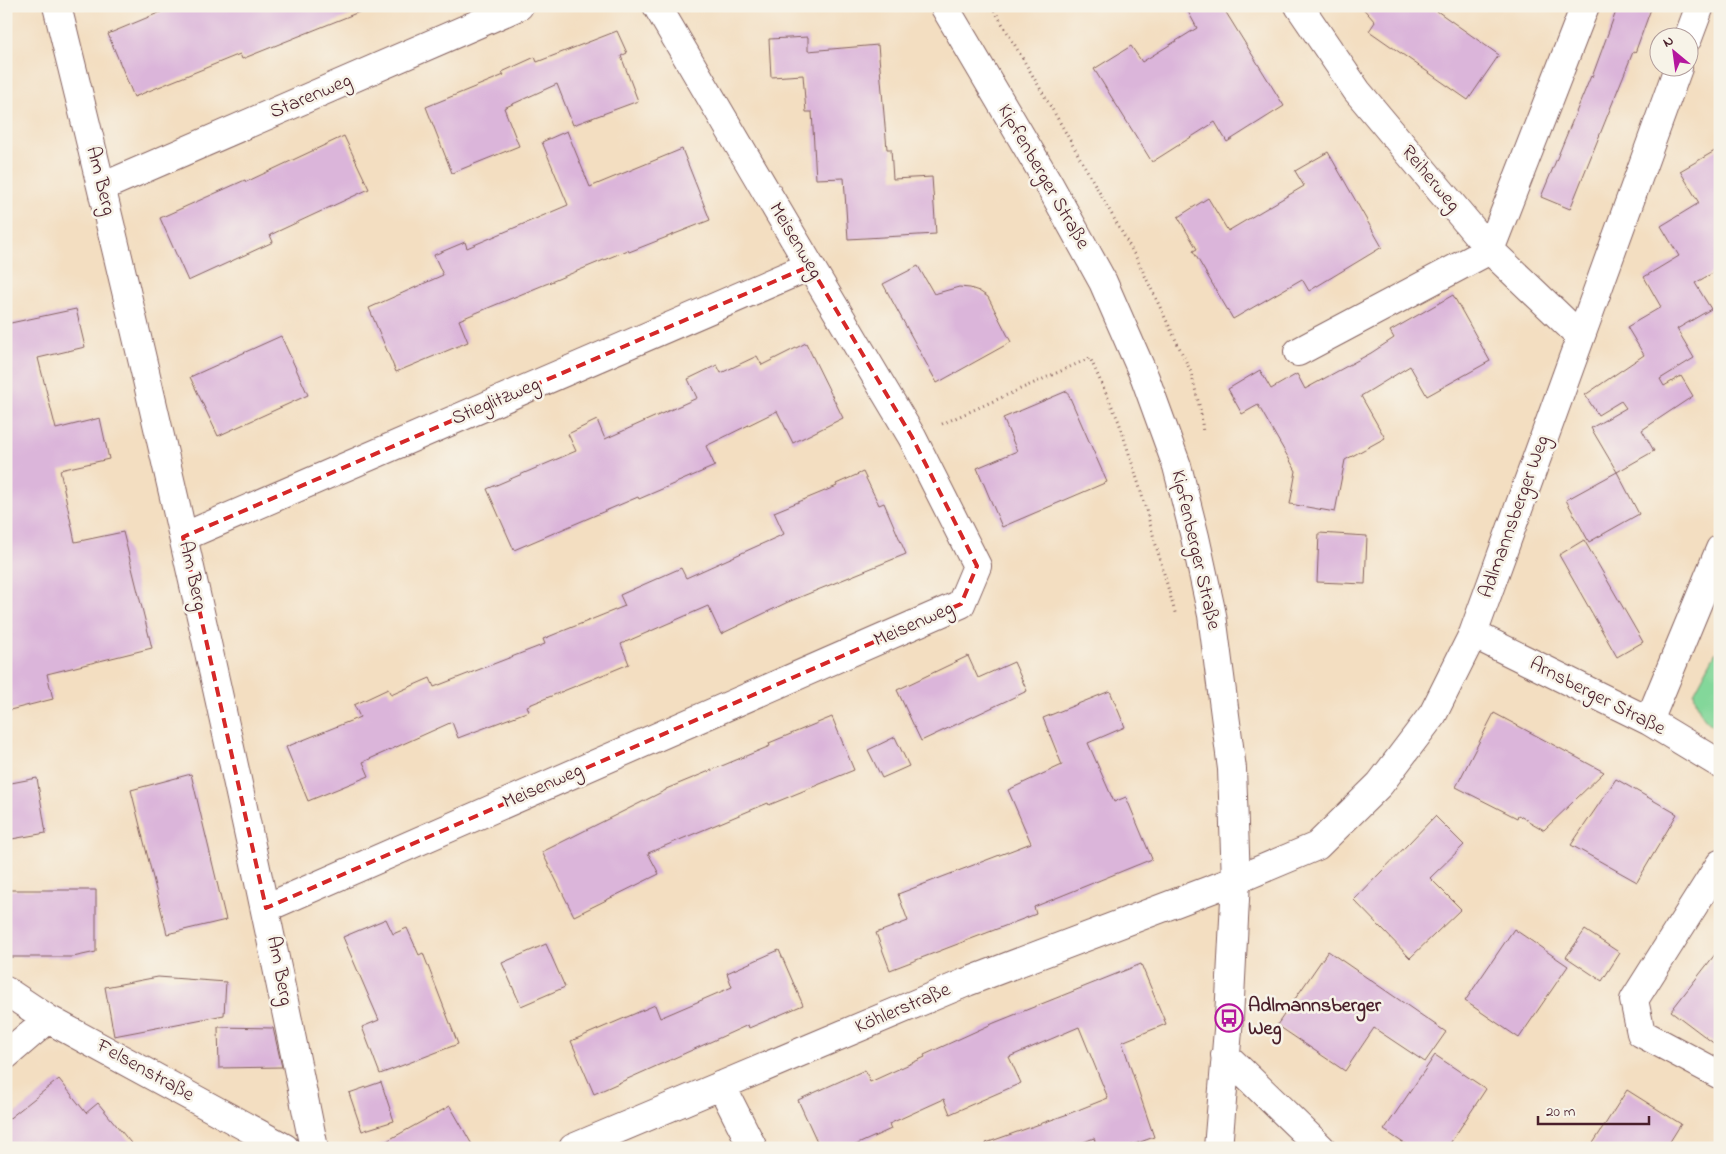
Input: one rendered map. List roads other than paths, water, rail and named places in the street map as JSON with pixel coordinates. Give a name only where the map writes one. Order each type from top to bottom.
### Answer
[{"type":"street","name":"Am Berg","points":[[57,6],[102,187],[183,537],[266,908],[314,1148]]},
{"type":"street","name":"Starenweg","points":[[102,187],[519,6]]},
{"type":"street","name":"Meisenweg","points":[[266,908],[961,604],[976,566],[912,437],[658,6]]},
{"type":"street","name":"Kipfenberger Straße","points":[[944,6],[1049,184],[1103,282],[1145,378],[1177,466],[1212,615],[1232,769],[1236,880],[1229,1018],[1218,1148]]},
{"type":"street","name":"Reiherweg","points":[[1299,6],[1357,91],[1490,250],[1580,336]]},
{"type":"street","points":[[1298,352],[1490,250],[1585,6]]},
{"type":"street","points":[[1692,28],[1700,6]]},
{"type":"street","name":"Adlmannsberger Weg","points":[[1236,880],[1317,846],[1380,784],[1433,714],[1473,634],[1674,78]]},
{"type":"street","name":"Stieglitzweg","points":[[183,537],[810,266]]},
{"type":"street","points":[[1649,722],[1720,549]]},
{"type":"street","name":"Arnsberger Straße","points":[[1473,634],[1649,722],[1720,764]]},
{"type":"street","points":[[1720,864],[1634,1000],[1641,1033],[1720,1075]]},
{"type":"street","name":"Köhlerstraße","points":[[573,1148],[967,982],[1236,880]]},
{"type":"street","name":"Felsenstraße","points":[[6,991],[48,1019],[285,1148]]},
{"type":"street","points":[[6,1055],[48,1019]]},
{"type":"street","points":[[1225,1056],[1321,1148]]},
{"type":"street","points":[[721,1085],[753,1148]]},
{"type":"place","name":"Adlmannsberger Weg","points":[[1229,1018]]}]
